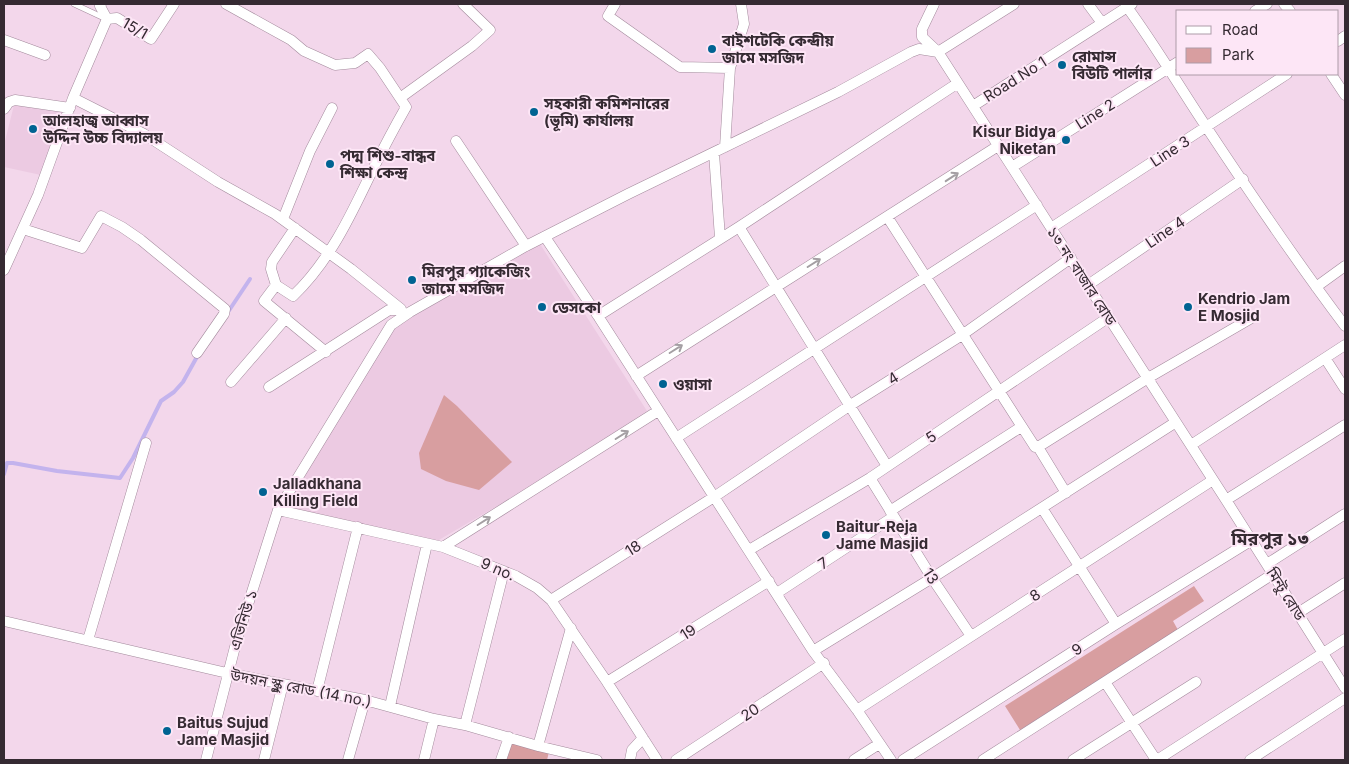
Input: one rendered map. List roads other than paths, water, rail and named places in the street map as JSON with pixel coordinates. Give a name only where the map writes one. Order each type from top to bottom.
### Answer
[{"type":"street","name":"15/1","points":[[4,270],[38,195],[73,98],[107,20],[101,4]]},
{"type":"street","name":"15/1","points":[[107,20],[118,18],[151,39],[174,4]]},
{"type":"street","points":[[226,4],[291,40],[304,51],[335,65],[355,62],[368,54],[406,106],[354,208],[328,253],[306,284],[293,296],[276,285],[270,269],[272,262],[295,228]]},
{"type":"street","points":[[400,98],[472,46],[490,30],[463,4]]},
{"type":"street","points":[[615,4],[608,16],[680,67],[730,68]]},
{"type":"street","points":[[725,147],[730,68],[744,24],[741,4]]},
{"type":"street","name":"১৩ নং বাজার রোড","points":[[934,4],[922,28],[922,37],[938,52],[1226,500]]},
{"type":"street","points":[[269,387],[389,310],[405,310],[628,194],[838,92],[910,52],[919,49],[938,52],[1014,4]]},
{"type":"street","points":[[1088,4],[1102,23]]},
{"type":"street","points":[[1130,6],[1167,68],[1316,287],[1345,326]]},
{"type":"street","name":"Road No 1","points":[[973,106],[1130,6]]},
{"type":"street","points":[[4,40],[45,55]]},
{"type":"street","name":"Line 2","points":[[1012,167],[1176,63]]},
{"type":"street","name":"Line 3","points":[[1051,228],[1285,75]]},
{"type":"street","points":[[1332,75],[1345,95]]},
{"type":"street","points":[[598,316],[739,227],[958,83]]},
{"type":"street","points":[[73,98],[144,134],[218,182],[283,219],[405,310]]},
{"type":"street","points":[[4,109],[9,102],[15,100],[70,108]]},
{"type":"street","points":[[283,219],[310,151],[332,108]]},
{"type":"street","points":[[456,142],[526,246]]},
{"type":"street","points":[[636,376],[888,218],[998,146]]},
{"type":"street","points":[[714,153],[720,238]]},
{"type":"street","name":"Line 4","points":[[1088,285],[1243,179]]},
{"type":"street","points":[[676,438],[924,276],[1037,205]]},
{"type":"street","points":[[23,229],[82,248],[101,216],[141,240],[225,309],[224,314],[197,353]]},
{"type":"street","points":[[888,218],[1066,493]]},
{"type":"street","points":[[739,227],[887,466]]},
{"type":"street","points":[[545,238],[598,316],[813,651],[824,663],[891,760]]},
{"type":"street","name":"4","points":[[714,497],[849,406],[962,335],[1071,258]]},
{"type":"street","points":[[1316,287],[1345,266]]},
{"type":"street","points":[[276,285],[264,301],[326,352]]},
{"type":"street","name":"এভিনিউ ১","points":[[206,760],[227,673],[278,510],[391,325],[405,310]]},
{"type":"street","points":[[1038,448],[1148,378],[1255,316]]},
{"type":"street","name":"5","points":[[749,550],[870,478],[1109,317]]},
{"type":"street","points":[[231,382],[286,318]]},
{"type":"street","points":[[1191,445],[1345,345]]},
{"type":"street","points":[[1325,358],[1345,388]]},
{"type":"street","points":[[443,547],[658,412]]},
{"type":"street","points":[[813,651],[932,578],[1176,422]]},
{"type":"street","points":[[1226,500],[1345,425]]},
{"type":"street","name":"7","points":[[777,593],[1022,427]]},
{"type":"street","points":[[88,640],[146,443]]},
{"type":"street","name":"13","points":[[870,478],[932,578],[971,636]]},
{"type":"street","name":"8","points":[[857,710],[1213,480]]},
{"type":"street","name":"18","points":[[551,600],[714,497]]},
{"type":"street","name":"মিন্টু রোড","points":[[1226,500],[1345,688]]},
{"type":"street","points":[[1042,508],[1116,624]]},
{"type":"street","name":"9 no.","points":[[278,510],[443,547],[537,588],[551,600],[657,760]]},
{"type":"street","points":[[1267,564],[1345,514]]},
{"type":"street","points":[[317,691],[358,527]]},
{"type":"street","name":"9","points":[[903,760],[1252,540]]},
{"type":"street","points":[[390,706],[427,544]]},
{"type":"street","points":[[465,725],[504,572]]},
{"type":"street","points":[[982,760],[1273,574]]},
{"type":"street","name":"19","points":[[607,682],[769,581]]},
{"type":"street","points":[[1298,613],[1345,583]]},
{"type":"street","name":"উদয়ন স্কুল রোড (14 no.)","points":[[4,620],[227,673],[390,706],[538,746],[553,755],[598,760]]},
{"type":"street","points":[[538,746],[570,628]]},
{"type":"street","points":[[1105,682],[1157,760],[1345,638]]},
{"type":"street","name":"20","points":[[676,760],[824,663]]},
{"type":"street","points":[[1073,760],[1196,682]]},
{"type":"street","points":[[264,760],[283,684]]},
{"type":"street","points":[[1250,760],[1345,698]]},
{"type":"street","points":[[348,760],[365,700]]},
{"type":"street","points":[[424,760],[434,719]]},
{"type":"street","points":[[501,760],[509,738]]},
{"type":"street","points":[[630,760],[632,750],[643,738]]},
{"type":"street","points":[[854,760],[879,744]]},
{"type":"lane","name":"15/1","points":[[74,4],[107,20]]},
{"type":"waterway","points":[[228,312],[250,279]]},
{"type":"waterway","points":[[4,474],[7,463],[13,463],[57,471],[120,478],[133,458],[161,401],[174,392],[183,382],[198,355]]},
{"type":"place","name":"বাইশটেকি কেন্দ্রীয় জামে মসজিদ","points":[[712,49]]},
{"type":"place","name":"রোমান্স বিউটি পার্লার","points":[[1062,65]]},
{"type":"place","name":"সহকারী কমিশনারের (ভূমি) কার্যালয়","points":[[534,112]]},
{"type":"place","name":"আলহাজ্ব আব্বাস উদ্দিন উচ্চ বিদ্যালয়","points":[[33,129]]},
{"type":"place","name":"Kisur Bidya Niketan","points":[[1066,140]]},
{"type":"place","name":"পদ্ম শিশু-বান্ধব শিক্ষা কেন্দ্র","points":[[330,164]]},
{"type":"place","name":"মিরপুর প্যাকেজিং জামে মসজিদ","points":[[412,280]]},
{"type":"place","name":"ডেসকো","points":[[542,307]]},
{"type":"place","name":"Kendrio Jam E Mosjid","points":[[1188,307]]},
{"type":"place","name":"ওয়াসা","points":[[663,384]]},
{"type":"place","name":"Jalladkhana Killing Field","points":[[263,492]]},
{"type":"place","name":"Baitur-Reja Jame Masjid","points":[[826,535]]},
{"type":"place","name":"Baitus Sujud Jame Masjid","points":[[167,731]]},
{"type":"district","name":"মিরপুর ১৩","points":[[1270,538]]}]
